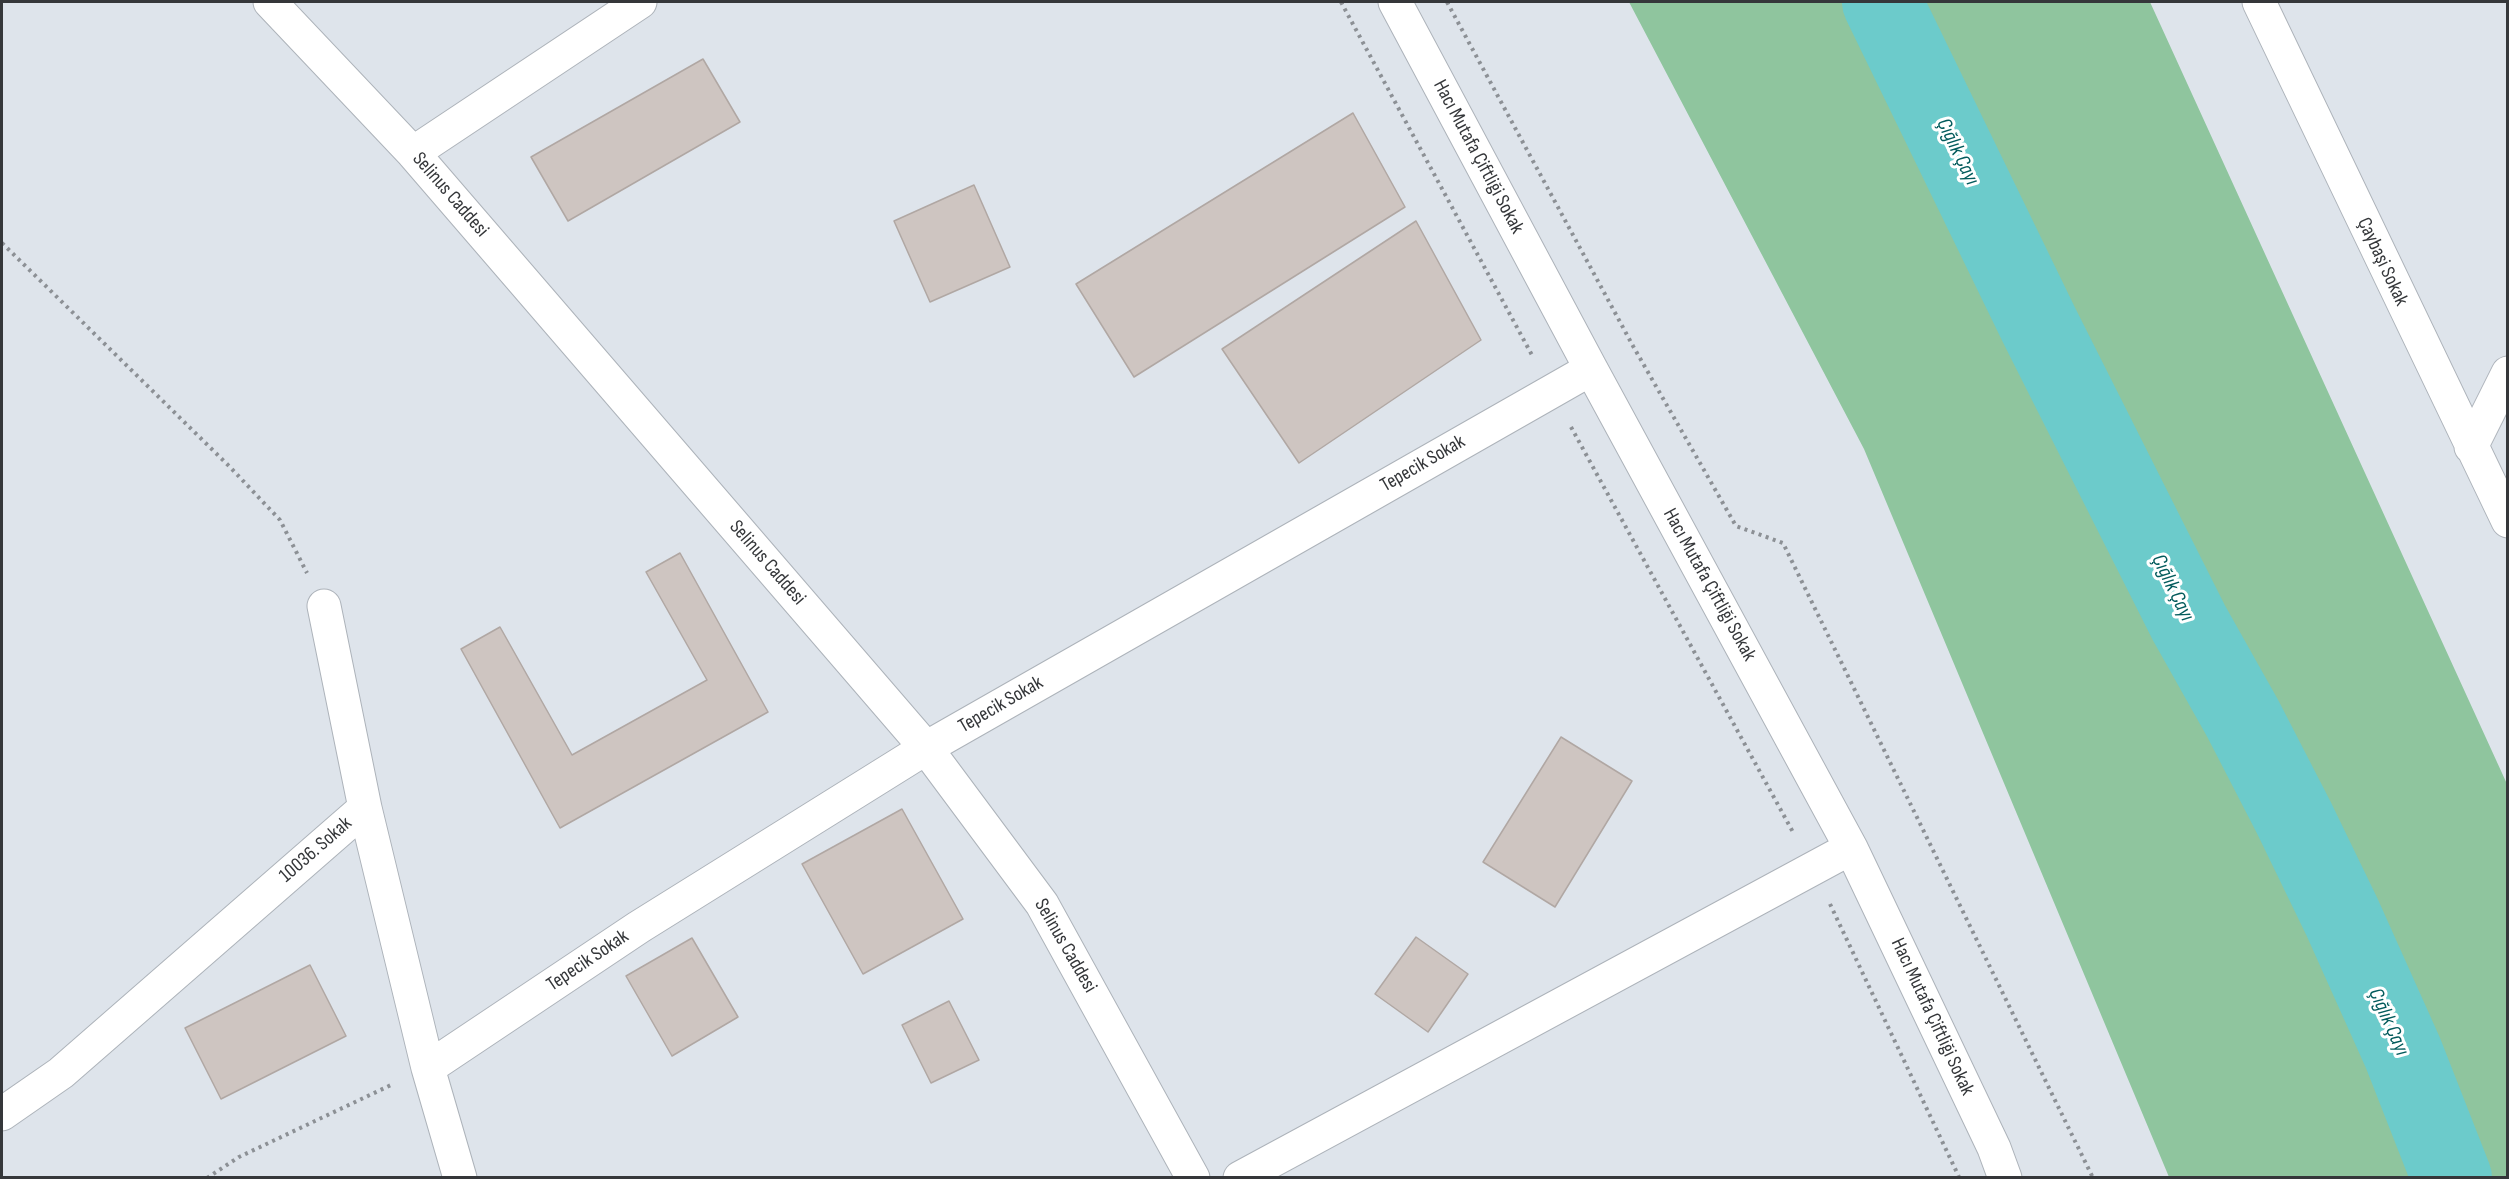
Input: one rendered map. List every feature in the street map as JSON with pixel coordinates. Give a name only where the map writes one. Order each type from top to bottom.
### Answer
[{"type":"street","name":"Selinus Caddesi","points":[[270,2],[413,153],[926,747],[1042,904],[1193,1178]]},
{"type":"street","points":[[413,153],[640,2]]},
{"type":"street","name":"Hacı Mutafa Çiftliği Sokak","points":[[1395,2],[1851,848],[1994,1148],[2005,1178]]},
{"type":"street","name":"Çaybaşi Sokak","points":[[2259,2],[2508,521]]},
{"type":"street","name":"Tepecik Sokak","points":[[428,1068],[639,927],[926,747],[1591,369]]},
{"type":"street","points":[[2471,447],[2508,373]]},
{"type":"street","points":[[324,606],[365,808]]},
{"type":"street","name":"10036. Sokak","points":[[2,1114],[61,1072],[365,808],[428,1068],[460,1178]]},
{"type":"street","points":[[1239,1178],[1851,848]]},
{"type":"path","points":[[1341,2],[1551,392],[1813,868],[1959,1178]]},
{"type":"path","points":[[1447,2],[1627,336],[1736,526],[1783,543],[2093,1178]]},
{"type":"path","points":[[2,243],[230,467],[280,520],[324,606]]},
{"type":"path","points":[[207,1178],[239,1157],[428,1068]]},
{"type":"green space","points":[[1629,2],[2150,2],[2507,784],[2507,1177],[2169,1177],[1864,449]]},
{"type":"building","points":[[703,59],[740,122],[568,221],[531,157]]},
{"type":"building","points":[[1353,113],[1405,207],[1134,377],[1076,284]]},
{"type":"building","points":[[974,185],[1010,267],[930,302],[894,221]]},
{"type":"building","points":[[1416,221],[1481,340],[1299,463],[1222,349]]},
{"type":"building","points":[[680,553],[768,712],[560,828],[461,649],[500,627],[572,755],[707,680],[646,572]]},
{"type":"building","points":[[1561,737],[1632,781],[1555,907],[1483,862]]},
{"type":"building","points":[[902,809],[963,919],[863,974],[802,864]]},
{"type":"building","points":[[1416,937],[1468,974],[1428,1032],[1375,994]]},
{"type":"building","points":[[692,938],[738,1017],[672,1056],[626,976]]},
{"type":"building","points":[[310,965],[346,1036],[221,1099],[185,1028]]},
{"type":"building","points":[[949,1001],[979,1060],[931,1083],[902,1025]]},
{"type":"waterway","name":"Çığlık Çayı","points":[[1882,2],[2039,325],[2189,623],[2243,719],[2294,818],[2342,917],[2403,1053],[2452,1178]]}]
